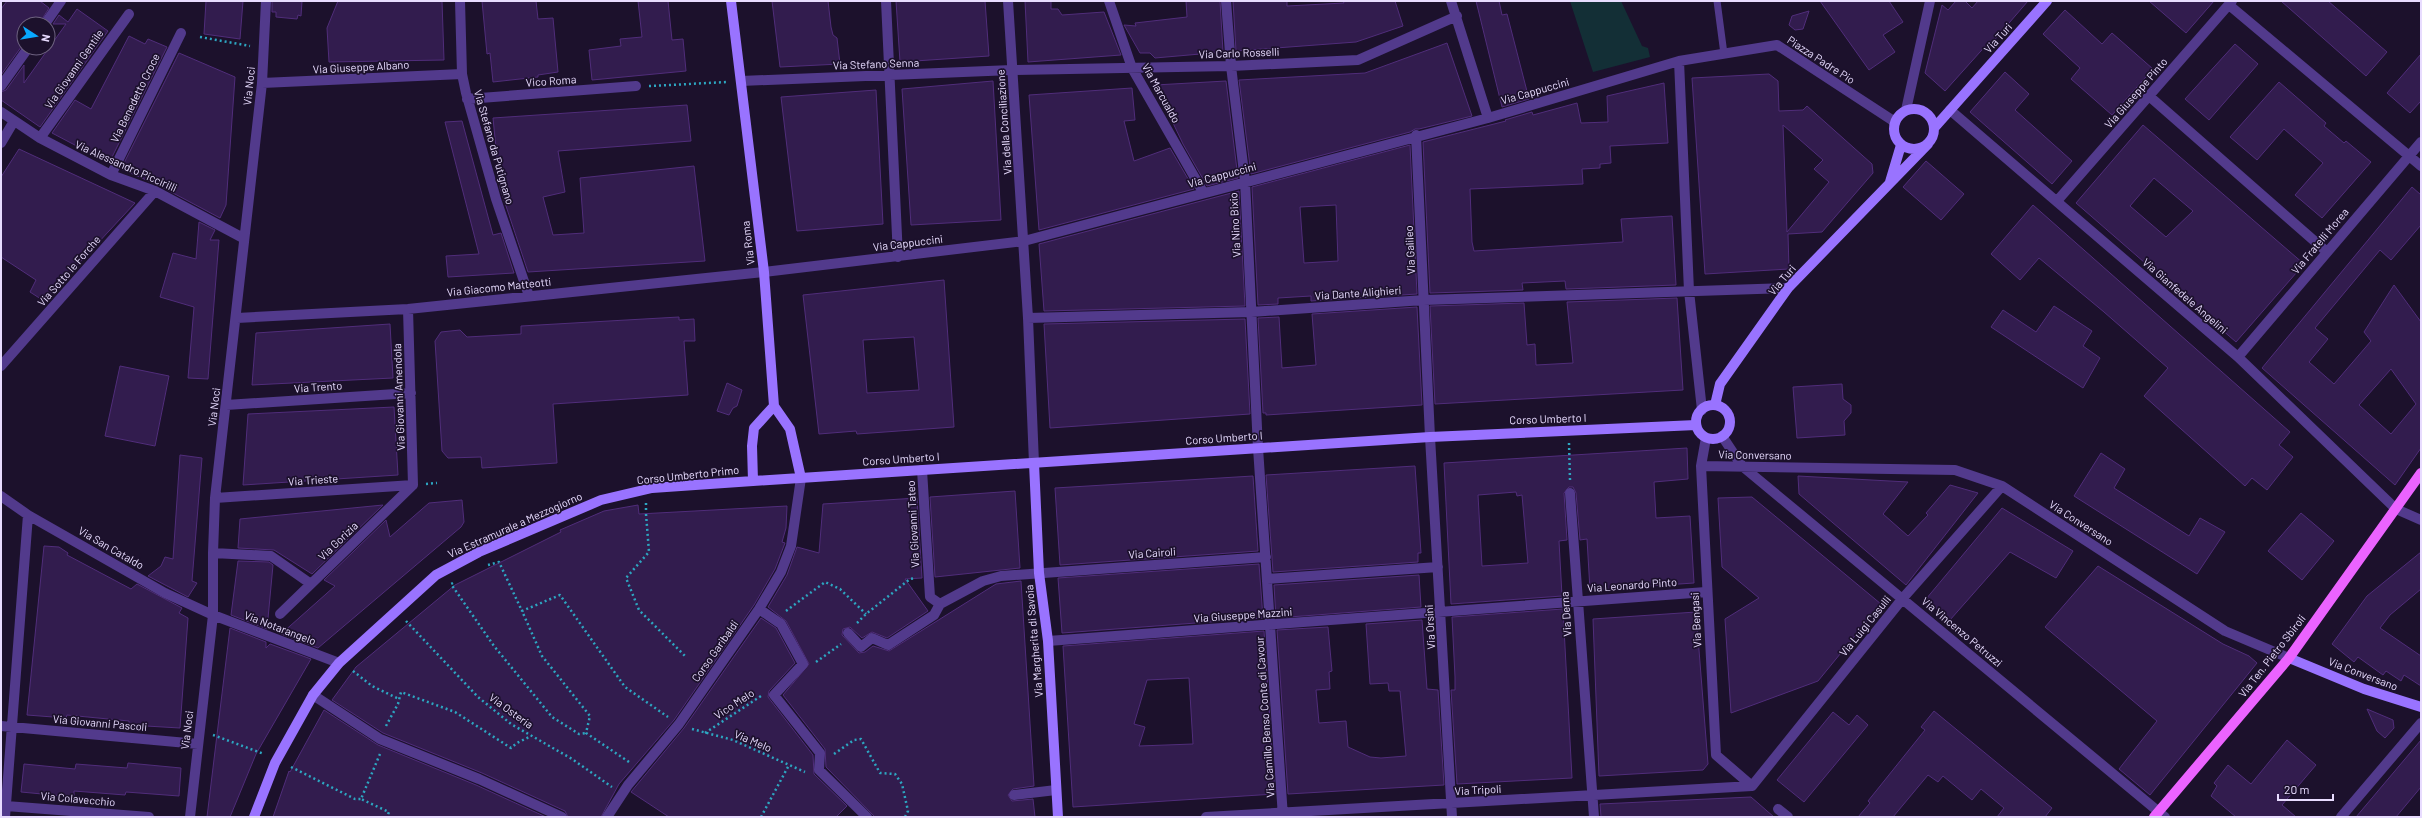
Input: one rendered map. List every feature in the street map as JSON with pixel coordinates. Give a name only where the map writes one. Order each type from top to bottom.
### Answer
[{"type":"main road","name":"Via Ten. Pietro Sbiroli","points":[[2160,815],[2288,658],[2421,473]]},
{"type":"street","points":[[51,16],[61,1]]},
{"type":"street","name":"Via Noci","points":[[190,817],[213,615],[212,553],[215,498],[237,318],[244,238],[262,84],[266,1]]},
{"type":"street","name":"Via Stefano da Putignano","points":[[460,1],[462,74],[496,199],[529,296]]},
{"type":"street","name":"Via Roma","points":[[731,1],[764,272],[774,406]]},
{"type":"street","points":[[886,1],[898,256]]},
{"type":"street","name":"Via della Conciliazione","points":[[1008,1],[1024,241],[1034,463]]},
{"type":"street","name":"Via Marcualdo","points":[[1109,1],[1132,68],[1203,192]]},
{"type":"street","name":"Via Nino Bixio","points":[[1226,1],[1231,66],[1245,181],[1258,448]]},
{"type":"street","points":[[1451,1],[1488,118]]},
{"type":"street","points":[[1906,110],[1919,109],[1925,111],[1933,120],[1935,127],[1934,133],[1928,144],[1918,149],[1901,145],[1894,135],[1895,122],[1906,110],[1930,1]]},
{"type":"street","name":"Via Turi","points":[[1935,127],[2047,1]]},
{"type":"street","points":[[2231,3],[2421,166]]},
{"type":"street","name":"Via Giuseppe Pinto","points":[[2057,202],[2231,3]]},
{"type":"street","name":"Via Giovanni Gentile","points":[[40,138],[129,14]]},
{"type":"street","name":"Via Carlo Rosselli","points":[[1012,70],[1231,66],[1358,60],[1457,16]]},
{"type":"street","name":"Via Benedetto Croce","points":[[111,175],[181,33]]},
{"type":"street","name":"Piazza Padre Pio","points":[[1679,61],[1777,46],[1895,122]]},
{"type":"street","points":[[1,86],[22,56]]},
{"type":"street","points":[[1679,61],[1689,291],[1702,410]]},
{"type":"street","name":"Via Cappuccini","points":[[764,272],[1024,241],[1416,135],[1488,118],[1679,61]]},
{"type":"street","name":"Via Stefano Senna","points":[[741,81],[1012,70]]},
{"type":"street","name":"Via Giuseppe Albano","points":[[262,84],[462,74]]},
{"type":"street","name":"Vico Roma","points":[[468,99],[636,86]]},
{"type":"street","points":[[2150,96],[2327,252]]},
{"type":"street","name":"Via Gianfedele Angelini","points":[[1950,110],[2238,357],[2396,509]]},
{"type":"street","name":"Via Alessandro Piccirilli","points":[[1,112],[40,138],[111,175],[155,191],[244,238]]},
{"type":"street","points":[[1,143],[14,121]]},
{"type":"street","name":"Via Galileo","points":[[1416,135],[1430,437]]},
{"type":"street","name":"Via Fratelli Morea","points":[[2238,357],[2421,142]]},
{"type":"street","name":"Via Turi","points":[[1715,405],[1720,384],[1788,288],[1928,144]]},
{"type":"street","name":"Via Turi","points":[[1889,184],[1901,145]]},
{"type":"street","name":"Via Sotto le Forche","points":[[1,366],[155,191]]},
{"type":"street","name":"Via Giacomo Matteotti","points":[[237,318],[408,309],[764,272]]},
{"type":"street","name":"Via Dante Alighieri","points":[[1028,318],[1251,312],[1424,300],[1788,288]]},
{"type":"street","name":"Via Giovanni Amendola","points":[[408,309],[413,485]]},
{"type":"street","name":"Via Trento","points":[[226,405],[411,393]]},
{"type":"street","points":[[1715,405],[1725,411],[1730,421],[1726,432],[1722,436],[1711,439],[1706,438],[1698,430],[1696,419],[1702,410],[1715,405]]},
{"type":"street","points":[[754,480],[752,446],[754,428],[774,406],[790,429],[801,478]]},
{"type":"street","name":"Corso Umberto I","points":[[754,480],[1430,437],[1696,425]]},
{"type":"street","name":"Via Vincenzo Petruzzi","points":[[1722,436],[1742,466],[1903,598],[2160,815]]},
{"type":"street","name":"Via Orsini","points":[[1430,437],[1452,817]]},
{"type":"street","name":"Via Bengasi","points":[[1706,438],[1701,466],[1706,592],[1716,755],[1752,786]]},
{"type":"street","name":"Via Camillo Benso Conte di Cavour","points":[[1258,448],[1283,815]]},
{"type":"street","name":"Via Margherita di Savoia","points":[[1034,463],[1039,573],[1048,641],[1058,817]]},
{"type":"street","name":"Via Conversano","points":[[1701,466],[1955,470],[2002,486],[2225,631],[2364,689],[2421,707]]},
{"type":"street","name":"Via Giovanni Tateo","points":[[922,470],[930,597],[940,604]]},
{"type":"street","name":"Corso Garibaldi","points":[[607,817],[622,794],[679,724],[759,609],[781,572],[791,546],[801,478]]},
{"type":"street","name":"Corso Umberto Primo","points":[[601,500],[652,488],[754,480]]},
{"type":"street","name":"Via Trieste","points":[[215,498],[413,485]]},
{"type":"street","name":"Via Gorizia","points":[[280,614],[413,485]]},
{"type":"street","name":"Via Luigi Casulli","points":[[1752,786],[1903,598],[2002,486]]},
{"type":"street","name":"Via Derna","points":[[1570,493],[1594,817]]},
{"type":"street","name":"Via San Cataldo","points":[[1,496],[28,515],[165,593],[213,615]]},
{"type":"street","name":"Via Estramurale a Mezzogiorno","points":[[254,817],[277,759],[313,695],[339,663],[436,575],[479,552],[601,500]]},
{"type":"street","points":[[2396,509],[2421,520]]},
{"type":"street","points":[[5,817],[6,727],[28,515]]},
{"type":"street","points":[[212,553],[271,556],[311,584]]},
{"type":"street","name":"Via Cairoli","points":[[940,604],[983,581],[1001,576],[1266,557]]},
{"type":"street","points":[[1267,579],[1438,567]]},
{"type":"street","name":"Via Leonardo Pinto","points":[[1441,612],[1706,592]]},
{"type":"street","points":[[848,634],[861,647],[872,638],[888,645],[934,615],[940,604]]},
{"type":"street","points":[[759,609],[781,624],[803,664],[774,695],[820,753],[819,767],[867,817]]},
{"type":"street","name":"Via Giuseppe Mazzini","points":[[1048,641],[1441,612]]},
{"type":"street","name":"Via Notarangelo","points":[[213,615],[339,663]]},
{"type":"street","points":[[313,695],[380,739],[479,779],[562,817]]},
{"type":"street","points":[[2341,817],[2421,722]]},
{"type":"street","name":"Via Giovanni Pascoli","points":[[6,727],[198,744]]},
{"type":"street","name":"Via Tripoli","points":[[1206,817],[1283,815],[1452,803],[1752,786]]},
{"type":"street","points":[[1014,795],[1056,790]]},
{"type":"street","name":"Via Colavecchio","points":[[6,806],[149,817]]},
{"type":"street","points":[[1778,809],[1788,817]]},
{"type":"lane","points":[[1717,1],[1724,54]]},
{"type":"path","points":[[200,37],[264,48]]},
{"type":"path","points":[[636,86],[741,81]]},
{"type":"path","points":[[1569,431],[1570,493]]},
{"type":"path","points":[[646,514],[649,552],[626,578],[638,610],[686,657]]},
{"type":"path","points":[[485,564],[499,562],[542,656],[590,716],[586,733]]},
{"type":"path","points":[[803,664],[808,665],[818,661],[845,641],[848,634],[866,614],[910,579],[928,577]]},
{"type":"path","points":[[458,581],[451,584],[494,646],[552,717],[579,734],[586,733],[641,770]]},
{"type":"path","points":[[775,620],[825,582],[840,589],[866,614]]},
{"type":"path","name":"Via Melo","points":[[522,611],[560,595],[625,687],[679,724],[704,733],[733,740],[805,772],[819,767]]},
{"type":"path","name":"Via Osteria","points":[[406,621],[478,697],[505,720],[572,759],[622,794]]},
{"type":"path","points":[[353,671],[372,686],[399,699]]},
{"type":"path","name":"Vico Melo","points":[[704,733],[767,692],[774,695]]},
{"type":"path","points":[[199,730],[277,759]]},
{"type":"path","points":[[819,767],[854,740],[861,739],[880,772],[895,774],[902,784],[908,811],[905,817]]},
{"type":"path","points":[[761,817],[789,765]]},
{"type":"path","points":[[291,767],[355,799],[361,799]]},
{"type":"green space","points":[[1570,1],[1621,1],[1642,46],[1648,48],[1650,57],[1593,72]]},
{"type":"building","points":[[7,1],[40,1],[49,8],[44,16],[16,16],[16,54],[1,75],[1,9]]},
{"type":"building","points":[[206,1],[243,1],[240,39],[204,34]]},
{"type":"building","points":[[272,1],[302,1],[301,16],[298,15],[297,19],[276,17],[276,12],[272,12]]},
{"type":"building","points":[[338,1],[442,1],[444,60],[329,62],[327,28]]},
{"type":"building","points":[[482,1],[536,1],[538,19],[553,18],[558,72],[538,75],[538,77],[493,82],[490,53],[487,54]]},
{"type":"building","points":[[638,1],[668,1],[672,40],[683,39],[686,71],[592,80],[589,50],[621,46],[620,39],[642,37]]},
{"type":"building","points":[[772,1],[828,1],[831,27],[833,35],[837,38],[840,64],[780,67]]},
{"type":"building","points":[[896,1],[985,1],[989,56],[900,62]]},
{"type":"building","points":[[1025,1],[1051,1],[1051,9],[1058,9],[1062,15],[1104,12],[1121,55],[1028,62]]},
{"type":"building","points":[[1186,1],[1220,1],[1223,52],[1155,58],[1150,53],[1140,53],[1124,25],[1136,26],[1135,23],[1187,17]]},
{"type":"building","points":[[1233,1],[1287,1],[1287,6],[1344,3],[1343,1],[1395,1],[1403,26],[1356,42],[1236,51]]},
{"type":"building","points":[[1476,1],[1499,1],[1502,15],[1507,14],[1529,99],[1502,107]]},
{"type":"building","points":[[1820,1],[1889,1],[1903,22],[1883,35],[1895,52],[1869,70]]},
{"type":"building","points":[[1956,1],[1965,1],[1972,8],[1978,1],[2028,1],[1991,44],[1989,42],[1945,91],[1925,73],[1942,5],[1948,10]]},
{"type":"building","points":[[2149,1],[2214,1],[2186,33]]},
{"type":"building","points":[[2281,1],[2328,1],[2387,52],[2366,76]]},
{"type":"building","points":[[77,9],[108,31],[40,127],[1,100],[1,92],[6,90],[24,65],[24,83],[43,56],[56,56],[56,38],[66,24],[56,24],[56,20],[59,15],[68,22]]},
{"type":"building","points":[[2065,10],[2102,44],[2112,33],[2153,69],[2112,115],[2071,79],[2080,68],[2043,34]]},
{"type":"building","points":[[1809,11],[1803,29],[1795,30],[1789,25],[1792,16]]},
{"type":"building","points":[[129,36],[145,44],[148,39],[167,47],[109,163],[52,133],[75,100],[91,109]]},
{"type":"building","points":[[1447,43],[1472,116],[1415,129],[1410,132],[1251,174],[1239,80],[1365,73]]},
{"type":"building","points":[[2235,44],[2258,64],[2209,120],[2185,99]]},
{"type":"building","points":[[179,53],[235,77],[226,205],[220,218],[158,185],[121,169]]},
{"type":"building","points":[[2421,54],[2421,101],[2410,113],[2387,93]]},
{"type":"building","points":[[2005,72],[2029,94],[2015,110],[2072,161],[2052,184],[1970,112]]},
{"type":"building","points":[[1769,74],[1778,81],[1779,111],[1803,110],[1807,106],[1872,164],[1873,173],[1822,232],[1788,234],[1789,269],[1705,274],[1692,78]],"holes":[[[1783,125],[1823,160],[1814,169],[1829,182],[1787,232]]]},
{"type":"building","points":[[993,81],[1001,220],[911,225],[902,89]]},
{"type":"building","points":[[1226,81],[1238,178],[1207,186],[1183,144],[1155,85]]},
{"type":"building","points":[[2279,82],[2326,123],[2324,126],[2344,143],[2346,141],[2371,162],[2322,218],[2295,195],[2323,163],[2284,129],[2257,160],[2230,137]]},
{"type":"building","points":[[1664,83],[1668,143],[1610,146],[1611,163],[1600,164],[1600,168],[1582,169],[1583,184],[1470,189],[1472,242],[1474,251],[1623,242],[1621,219],[1672,216],[1676,285],[1566,289],[1565,281],[1522,283],[1523,290],[1430,293],[1423,142],[1506,121],[1505,120],[1532,112],[1533,115],[1577,103],[1581,123],[1608,122],[1607,96]]},
{"type":"building","points":[[1132,88],[1135,120],[1124,121],[1134,161],[1170,148],[1194,189],[1039,230],[1029,95]]},
{"type":"building","points":[[876,90],[883,224],[797,231],[781,97]]},
{"type":"building","points":[[687,105],[691,141],[558,151],[565,192],[543,197],[553,235],[584,233],[580,178],[694,166],[705,261],[528,272],[500,188],[493,118]]},
{"type":"building","points":[[462,121],[493,235],[501,233],[514,273],[448,277],[446,256],[479,254],[445,122]]},
{"type":"building","points":[[2143,125],[2304,264],[2236,342],[2076,203]],"holes":[[[2154,178],[2193,211],[2166,237],[2130,206]]]},
{"type":"building","points":[[1410,145],[1417,294],[1311,301],[1311,296],[1278,298],[1278,304],[1258,305],[1252,187]],"holes":[[[1336,205],[1338,261],[1304,263],[1300,207]]]},
{"type":"building","points":[[19,149],[135,203],[44,301],[30,292],[36,280],[1,257],[1,177]]},
{"type":"building","points":[[1926,161],[1964,194],[1941,220],[1903,187]]},
{"type":"building","points":[[2412,187],[2421,195],[2421,225],[2391,260],[2380,250],[2315,328],[2328,339],[2309,362],[2334,384],[2371,341],[2364,332],[2394,285],[2421,322],[2421,448],[2395,485],[2262,368]],"holes":[[[2391,369],[2416,404],[2391,434],[2359,405]]]},
{"type":"building","points":[[1239,191],[1245,306],[1044,311],[1039,244]]},
{"type":"building","points":[[2033,205],[2290,432],[2279,445],[2293,457],[2267,490],[2252,478],[2245,486],[2144,396],[2168,368],[2104,312],[2039,258],[2020,280],[1991,254]]},
{"type":"building","points":[[199,222],[215,230],[210,240],[219,240],[208,379],[188,378],[194,307],[160,297],[173,253],[196,259]]},
{"type":"building","points":[[944,280],[954,427],[857,434],[856,431],[819,434],[803,295]],"holes":[[[914,337],[919,390],[867,393],[863,340]]]},
{"type":"building","points":[[1677,298],[1683,390],[1435,404],[1430,306],[1524,303],[1527,345],[1535,344],[1536,365],[1573,363],[1567,302]]},
{"type":"building","points":[[2054,306],[2092,331],[2083,346],[2100,358],[2083,388],[1991,327],[2003,310],[2036,332]]},
{"type":"building","points":[[1417,307],[1422,405],[1266,415],[1266,413],[1263,413],[1258,318],[1279,317],[1282,368],[1316,365],[1312,314]]},
{"type":"building","points":[[679,317],[679,320],[694,319],[695,341],[684,341],[688,395],[553,404],[557,463],[482,468],[481,457],[448,458],[442,451],[435,341],[441,332],[460,330],[467,337],[521,334],[521,326]]},
{"type":"building","points":[[1245,319],[1250,414],[1050,428],[1044,324]]},
{"type":"building","points":[[390,324],[393,378],[252,385],[256,333]]},
{"type":"building","points":[[120,366],[169,376],[155,446],[105,436]]},
{"type":"building","points":[[727,383],[742,390],[737,406],[733,408],[729,415],[717,411]]},
{"type":"building","points":[[1842,384],[1843,399],[1851,405],[1851,413],[1844,421],[1845,435],[1797,438],[1793,387]]},
{"type":"building","points":[[394,407],[398,475],[243,485],[248,414]]},
{"type":"building","points":[[1687,448],[1688,479],[1654,482],[1656,518],[1690,516],[1694,583],[1590,590],[1587,539],[1580,540],[1576,493],[1573,487],[1569,487],[1564,493],[1567,540],[1559,541],[1562,596],[1451,604],[1444,463]],"holes":[[[1516,492],[1517,496],[1522,495],[1528,563],[1482,566],[1478,495]]]},
{"type":"building","points":[[2101,453],[2125,469],[2114,488],[2189,536],[2200,518],[2225,532],[2197,574],[2074,496]]},
{"type":"building","points":[[180,455],[202,458],[192,581],[197,583],[188,597],[148,576],[161,566],[165,557],[173,559]]},
{"type":"building","points":[[1415,466],[1421,553],[1418,553],[1418,562],[1273,572],[1266,475]]},
{"type":"building","points":[[1253,476],[1258,551],[1060,565],[1055,488]]},
{"type":"building","points":[[1798,476],[1908,482],[1883,514],[1908,536],[1928,515],[1926,513],[1950,485],[1978,493],[1906,585],[1799,494]]},
{"type":"building","points":[[1015,491],[1020,568],[935,577],[930,497]]},
{"type":"building","points":[[1752,497],[1881,604],[1818,681],[1731,713],[1725,619],[1759,598],[1722,567],[1718,498]]},
{"type":"building","points":[[917,498],[922,578],[905,579],[928,611],[887,638],[872,632],[862,638],[850,627],[843,629],[842,635],[859,653],[865,652],[873,646],[889,651],[996,584],[1021,581],[1034,786],[1013,789],[1008,795],[1012,801],[1033,799],[1035,817],[875,817],[826,767],[825,749],[783,695],[809,664],[786,621],[768,607],[787,575],[797,547],[819,553],[823,504]]},
{"type":"building","points":[[462,500],[464,522],[461,527],[318,648],[281,634],[335,586],[324,580],[386,520],[390,537],[429,503]]},
{"type":"building","points":[[383,505],[312,574],[274,550],[238,548],[240,519]]},
{"type":"building","points":[[638,505],[639,514],[787,506],[786,528],[782,542],[785,543],[775,569],[754,605],[674,720],[619,784],[601,817],[568,817],[565,811],[482,773],[383,733],[332,700],[356,667],[455,585],[561,532],[560,530],[604,511]]},
{"type":"building","points":[[2002,508],[2073,551],[2056,578],[2010,552],[1950,620],[1926,599]]},
{"type":"building","points":[[2301,513],[2334,541],[2302,580],[2268,551]]},
{"type":"building","points":[[44,546],[59,547],[68,553],[67,555],[131,589],[137,584],[182,608],[179,613],[188,618],[180,728],[129,725],[129,721],[67,715],[66,718],[27,715]]},
{"type":"building","points":[[2421,552],[2421,589],[2390,615],[2380,628],[2421,656],[2421,686],[2404,675],[2401,681],[2386,671],[2383,675],[2358,657],[2354,662],[2332,644],[2367,596]]},
{"type":"building","points":[[238,561],[269,562],[273,565],[267,629],[231,615]]},
{"type":"building","points":[[1259,564],[1263,618],[1062,633],[1058,578]]},
{"type":"building","points":[[2098,566],[2223,644],[2249,656],[2257,663],[2150,795],[2119,769],[2157,721],[2045,627]]},
{"type":"building","points":[[1419,575],[1421,607],[1276,618],[1274,585]]},
{"type":"building","points":[[1563,609],[1572,778],[1457,784],[1451,690],[1455,690],[1452,617]]},
{"type":"building","points":[[1696,612],[1708,764],[1703,770],[1599,776],[1593,619]]},
{"type":"building","points":[[761,618],[776,628],[795,663],[769,691],[768,697],[813,755],[814,774],[847,806],[836,817],[669,817],[631,792],[684,728]]},
{"type":"building","points":[[1422,620],[1427,689],[1438,690],[1444,785],[1288,794],[1277,630],[1328,627],[1332,671],[1329,672],[1330,689],[1316,690],[1319,723],[1346,721],[1348,747],[1370,757],[1381,758],[1406,756],[1400,691],[1389,691],[1388,683],[1370,684],[1366,624]]},
{"type":"building","points":[[230,628],[266,642],[266,648],[270,644],[311,659],[256,754],[230,817],[207,817]]},
{"type":"building","points":[[1264,631],[1275,794],[1073,807],[1063,646]],"holes":[[[1189,678],[1193,744],[1139,746],[1145,727],[1134,724],[1147,680]]]},
{"type":"building","points":[[2367,709],[2393,720],[2394,728],[2385,738],[2377,731]]},
{"type":"building","points":[[324,710],[378,745],[476,785],[546,817],[273,817],[289,771],[290,772]]},
{"type":"building","points":[[1934,711],[2052,808],[2045,817],[1997,817],[2004,808],[1981,789],[1972,800],[1943,776],[1938,782],[1928,775],[1893,817],[1858,817],[1870,803],[1868,801],[1925,730],[1921,727]]},
{"type":"building","points":[[1833,712],[1849,725],[1857,715],[1868,725],[1804,802],[1777,780]]},
{"type":"building","points":[[2287,740],[2316,765],[2282,805],[2296,817],[2236,817],[2211,796],[2217,786],[2214,783],[2228,765],[2251,784]]},
{"type":"building","points":[[2421,740],[2421,787],[2396,817],[2356,817]]},
{"type":"building","points":[[128,763],[181,768],[179,796],[126,792],[125,795],[74,791],[74,797],[21,792],[24,764],[75,769],[76,764],[127,768]]},
{"type":"building","points":[[1751,797],[1774,817],[1601,817],[1600,804]]}]
